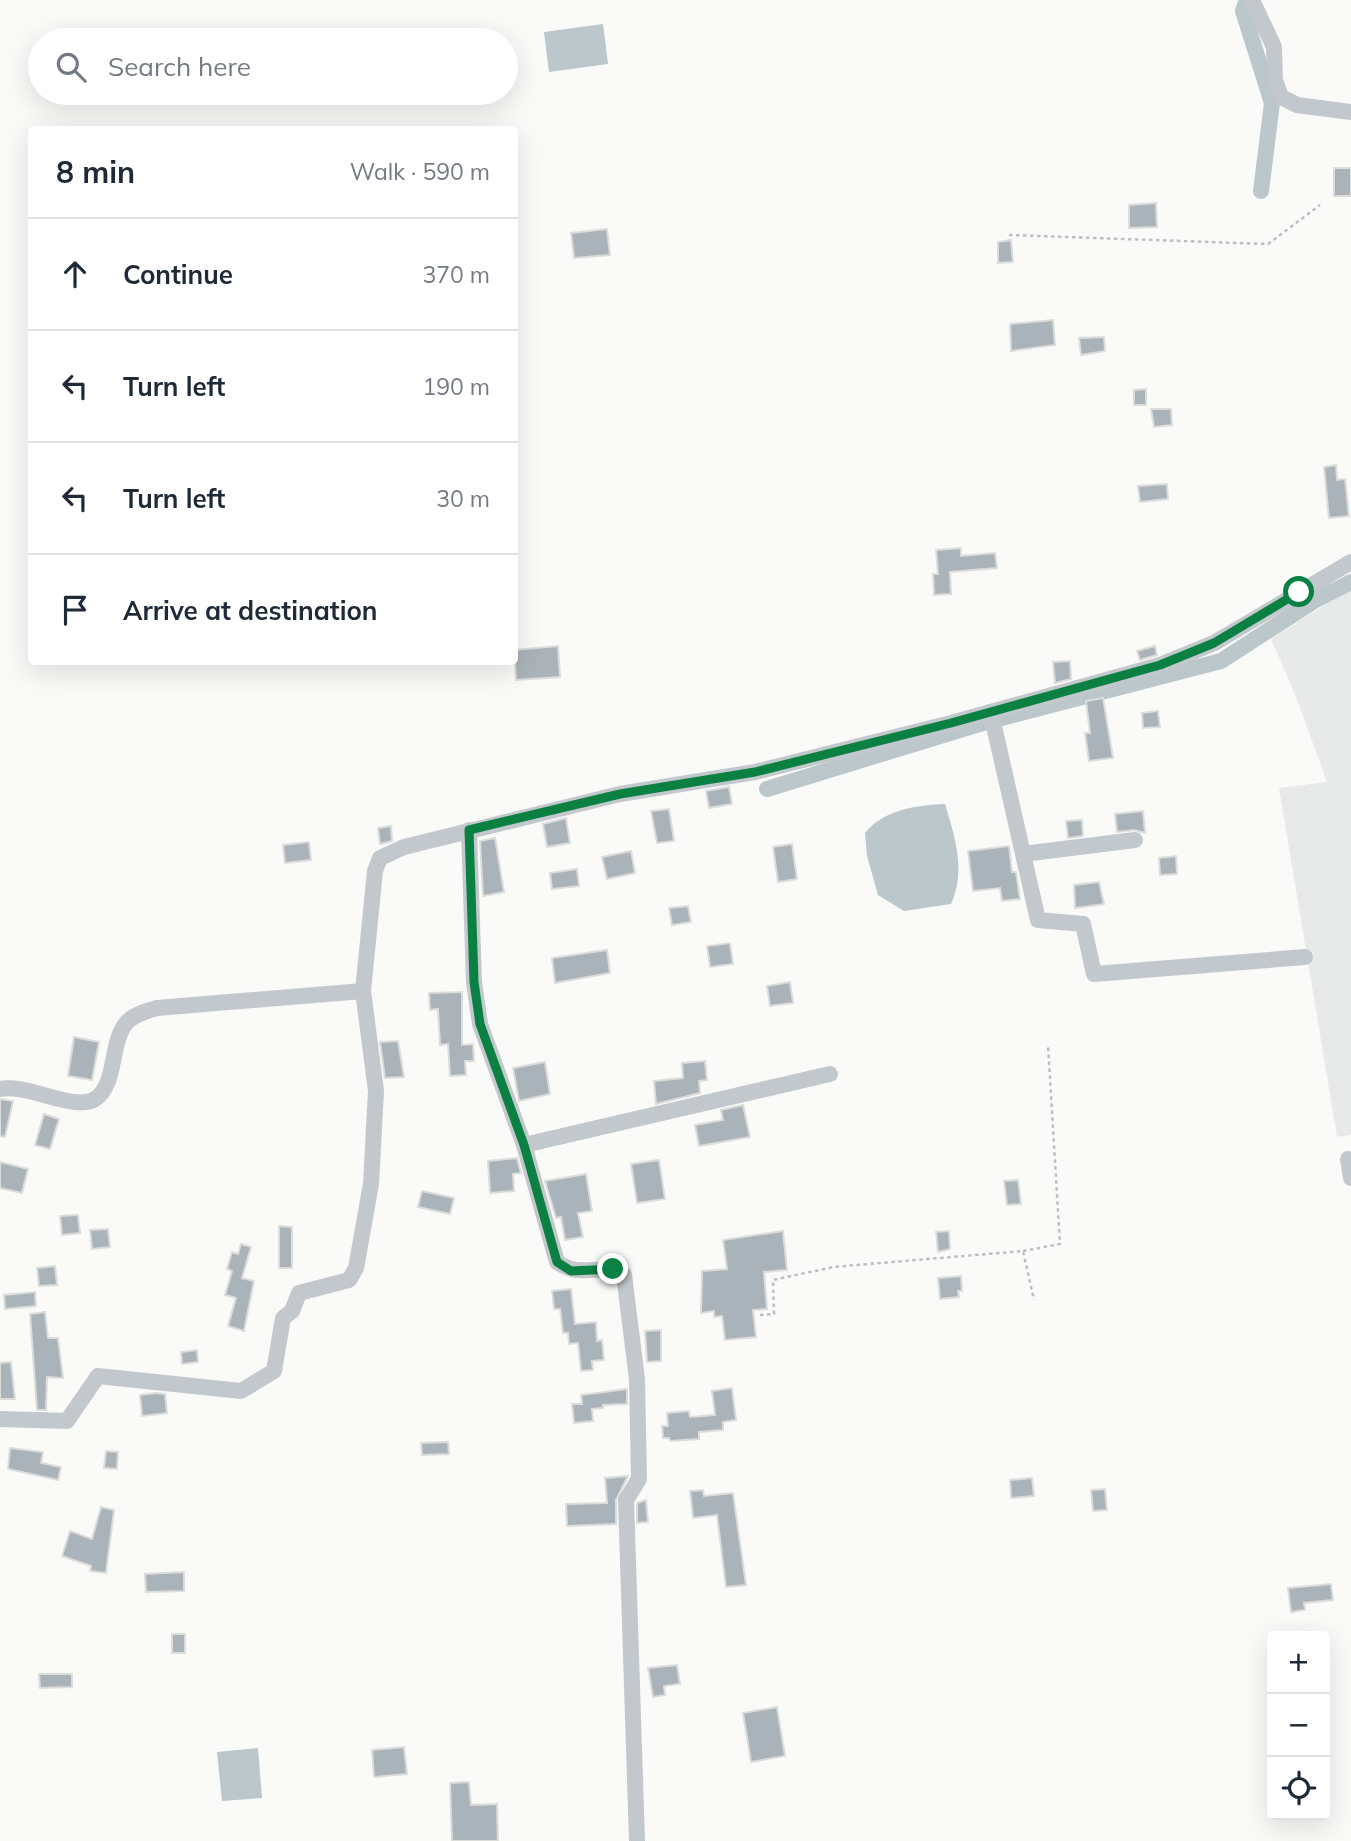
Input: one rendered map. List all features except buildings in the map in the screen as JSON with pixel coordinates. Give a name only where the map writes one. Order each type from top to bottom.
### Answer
[{"type":"street","points":[[1252,0],[1274,47],[1275,80],[1281,97],[1297,105],[1351,112]]},
{"type":"street","points":[[0,1419],[67,1421],[98,1376],[241,1391],[274,1371],[283,1318],[292,1311],[299,1293],[349,1280],[356,1268],[371,1184],[376,1091],[363,991],[375,871],[380,858],[404,847],[620,794],[755,772],[951,723],[1160,665],[1214,643],[1351,562]]},
{"type":"street","points":[[991,713],[1038,920],[1083,924],[1094,974],[1305,957]]},
{"type":"street","points":[[469,830],[474,982],[480,1024],[524,1145],[557,1262],[571,1271],[613,1269],[624,1275],[636,1379],[639,1454],[639,1479],[626,1500],[637,1841]]},
{"type":"street","points":[[1023,854],[1135,840]]},
{"type":"street","points":[[0,1089],[22,1089],[78,1103],[93,1101],[103,1091],[125,1023],[137,1015],[157,1008],[363,991]]},
{"type":"street","points":[[524,1145],[830,1074]]},
{"type":"street","points":[[1348,1159],[1351,1178]]},
{"type":"path","points":[[1009,236],[1268,244],[1320,205]]},
{"type":"path","points":[[760,1315],[774,1314],[774,1280],[834,1267],[1023,1251],[1060,1244],[1048,1045]]},
{"type":"path","points":[[1023,1251],[1034,1300]]},
{"type":"shaded area","points":[[603,24],[608,64],[549,72],[544,32]]},
{"type":"shaded area","points":[[1351,573],[1351,1135],[1337,1137],[1279,788],[1327,782],[1295,694],[1271,639],[1350,589],[1346,580]]},
{"type":"shaded area","points":[[945,804],[955,841],[958,867],[958,879],[951,904],[904,911],[878,895],[867,856],[865,833],[881,819],[901,810]]},
{"type":"shaded area","points":[[258,1748],[262,1798],[222,1801],[217,1752]]},
{"type":"waterway","points":[[1247,0],[1243,11],[1272,103],[1261,191]]},
{"type":"waterway","points":[[767,789],[986,722],[1221,661],[1314,601],[1351,582]]},
{"type":"route","points":[[613,1269],[571,1271],[557,1262],[524,1145],[480,1024],[474,982],[469,830],[620,794],[755,772],[951,723],[1160,665],[1214,643],[1299,592]]}]
